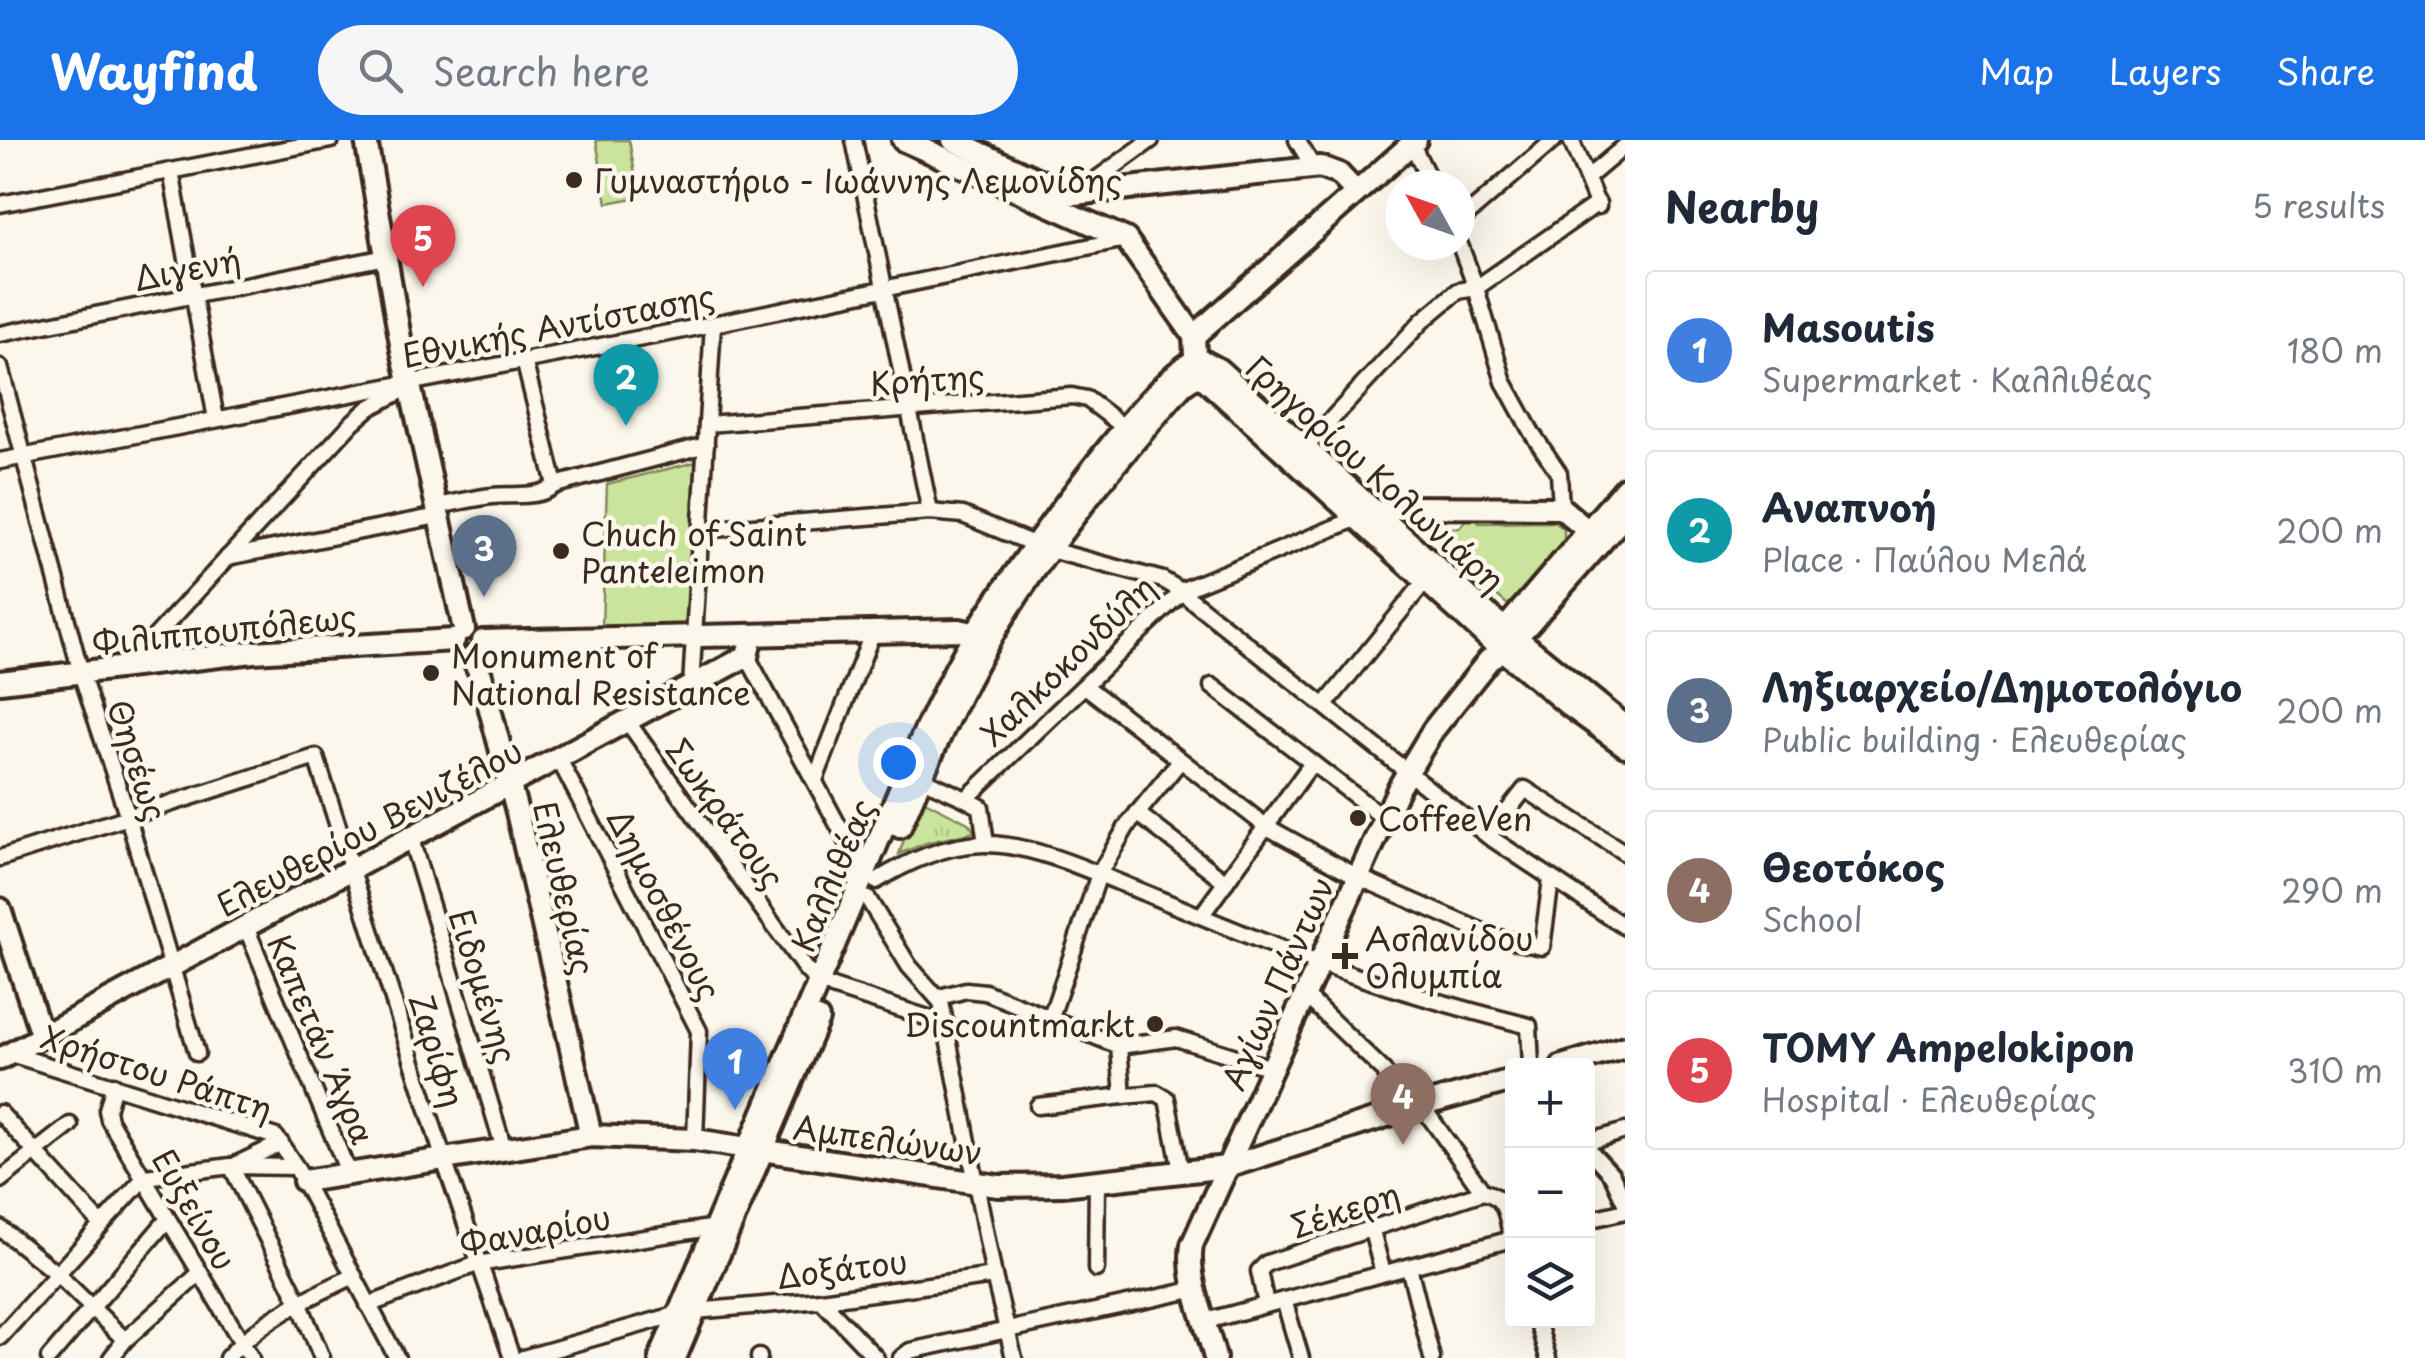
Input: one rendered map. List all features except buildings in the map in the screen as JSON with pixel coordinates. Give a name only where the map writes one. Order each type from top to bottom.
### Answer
[{"type":"main road","points":[[366,140],[459,635],[476,631],[477,649],[696,637],[749,646],[959,630],[983,636]]},
{"type":"main road","points":[[903,140],[1126,239],[1194,336],[1413,141]]},
{"type":"main road","points":[[953,140],[1066,193],[1313,167],[1334,171],[1356,192]]},
{"type":"main road","name":"Γρηγορίου Κολωνιάρη","points":[[1194,336],[1196,368],[1206,380],[1367,515],[1571,707],[1625,746]]},
{"type":"main road","name":"Γρηγορίου Κολωνιάρη","points":[[1196,368],[1205,362],[1218,369],[1305,448],[1426,580],[1502,643],[1625,726]]},
{"type":"main road","name":"Καλλιθέας","points":[[870,885],[920,744],[983,636],[1043,547],[1175,372],[1196,368]]},
{"type":"main road","name":"Αγίων Πάντων","points":[[1215,1358],[1190,1258],[1192,1245],[1384,818],[1433,730],[1594,537],[1625,488]]},
{"type":"main road","name":"Χαλκοκονδύλη","points":[[1367,515],[1414,506],[1560,508]]},
{"type":"main road","points":[[1560,508],[1594,537]]},
{"type":"main road","name":"Αγίων Πάντων","points":[[1594,537],[1625,515]]},
{"type":"main road","name":"Φιλιππουπόλεως","points":[[0,682],[310,647],[459,635]]},
{"type":"main road","name":"Καλλιθέας","points":[[660,1358],[686,1312],[825,985],[983,636]]},
{"type":"main road","name":"Ελευθερίου Βενιζέλου","points":[[6,1056],[627,722],[691,686],[749,646]]},
{"type":"main road","name":"Ελευθερίας","points":[[477,649],[590,1136]]},
{"type":"main road","points":[[0,909],[42,1037]]},
{"type":"main road","points":[[1589,1058],[1625,1047]]},
{"type":"main road","name":"Αμπελώνων","points":[[300,1174],[444,1160],[590,1136],[694,1140],[998,1186],[1062,1185],[1227,1167],[1505,1082]]},
{"type":"main road","points":[[1244,1130],[1264,1155]]},
{"type":"main road","name":"Καλλιθέας","points":[[675,1358],[686,1312],[716,1227],[756,1150]]},
{"type":"street","points":[[0,204],[331,140]]},
{"type":"street","points":[[854,140],[930,512]]},
{"type":"street","points":[[1075,194],[1151,140]]},
{"type":"street","points":[[1298,140],[1313,167]]},
{"type":"street","points":[[1475,209],[1554,140]]},
{"type":"street","points":[[1305,448],[1422,321],[1458,291],[1476,288],[1598,204],[1571,140]]},
{"type":"street","points":[[1413,141],[1426,170]]},
{"type":"street","points":[[1587,178],[1625,146]]},
{"type":"street","points":[[171,171],[216,420]]},
{"type":"street","name":"Εθνικής Αντίστασης","points":[[0,461],[409,384],[1126,239]]},
{"type":"street","name":"Διγενή","points":[[0,334],[386,257]]},
{"type":"street","points":[[1466,260],[1504,382],[1559,473],[1560,508]]},
{"type":"street","points":[[691,686],[713,324]]},
{"type":"street","points":[[524,360],[555,484]]},
{"type":"street","name":"Θησέως","points":[[0,367],[81,673],[197,1053]]},
{"type":"street","points":[[127,666],[353,422],[409,384]]},
{"type":"street","points":[[336,396],[353,422]]},
{"type":"street","name":"Κρήτης","points":[[707,424],[1074,396],[1087,400],[1131,433]]},
{"type":"street","points":[[228,557],[498,495],[512,498],[548,490],[555,484],[706,445]]},
{"type":"street","points":[[701,530],[930,512],[966,516],[1043,547],[1163,580],[1488,836],[1625,927]]},
{"type":"street","name":"Χαλκοκονδύλη","points":[[966,798],[1181,592],[1367,515]]},
{"type":"street","points":[[1325,705],[1426,580]]},
{"type":"street","points":[[815,780],[872,634]]},
{"type":"street","points":[[749,646],[909,966],[940,998],[994,1276],[1014,1358]]},
{"type":"street","points":[[1084,686],[1267,827],[1358,876],[1500,938],[1542,947],[1551,880]]},
{"type":"street","points":[[1212,686],[1384,818]]},
{"type":"street","name":"Σωκράτους","points":[[627,722],[806,970],[825,985]]},
{"type":"street","name":"Ζαρίφη","points":[[128,817],[316,757],[444,1160],[512,1358]]},
{"type":"street","name":"Δημοσθένους","points":[[559,758],[699,1031],[694,1140]]},
{"type":"street","points":[[1051,1017],[1099,874],[1137,813],[1180,760]]},
{"type":"street","points":[[1201,916],[1312,763]]},
{"type":"street","points":[[920,778],[982,807],[986,844]]},
{"type":"street","points":[[1488,836],[1525,789],[1625,852]]},
{"type":"street","points":[[1137,813],[1226,882]]},
{"type":"street","points":[[0,858],[128,817]]},
{"type":"street","name":"Ειδομένης","points":[[410,838],[504,1149]]},
{"type":"street","points":[[870,885],[926,855],[986,844],[1045,856],[1318,963],[1529,1026],[1531,1058]]},
{"type":"street","name":"Καπετάν Άγρα","points":[[246,927],[348,1172]]},
{"type":"street","points":[[825,985],[947,1024]]},
{"type":"street","points":[[940,998],[966,990],[985,992],[1119,1046],[1176,1038],[1271,1068]]},
{"type":"street","points":[[1304,994],[1385,1072],[1483,1192],[1502,1202],[1511,1238]]},
{"type":"street","points":[[1119,1046],[1123,1096]]},
{"type":"street","name":"Χρήστου Ράπτη","points":[[6,1056],[270,1134],[281,1143],[300,1174],[397,1358]]},
{"type":"street","name":"Ευξείνου","points":[[114,1085],[108,1117],[251,1358]]},
{"type":"street","points":[[1038,1106],[1156,1093],[1167,1099],[1181,1171]]},
{"type":"street","points":[[0,1113],[101,1224]]},
{"type":"street","points":[[0,1180],[70,1126]]},
{"type":"street","points":[[1595,1142],[1625,1131]]},
{"type":"street","points":[[232,1166],[281,1143]]},
{"type":"street","points":[[1590,1148],[1612,1175],[1625,1203]]},
{"type":"street","points":[[232,1166],[322,1358]]},
{"type":"street","points":[[0,1337],[145,1177],[232,1166],[300,1174]]},
{"type":"street","points":[[1096,1269],[1097,1180]]},
{"type":"street","name":"Σέκερη","points":[[1266,1304],[1259,1277],[1267,1263],[1483,1192]]},
{"type":"street","points":[[1595,1218],[1625,1210]]},
{"type":"street","points":[[49,1358],[167,1220]]},
{"type":"street","name":"Φαναρίου","points":[[368,1304],[478,1264],[716,1227]]},
{"type":"street","points":[[1372,1231],[1383,1273]]},
{"type":"street","points":[[2,1233],[56,1274],[125,1340]]},
{"type":"street","points":[[1206,1321],[1505,1242]]},
{"type":"street","points":[[1410,1266],[1432,1358]]},
{"type":"street","points":[[111,1358],[125,1340],[200,1273]]},
{"type":"street","points":[[227,1358],[242,1342],[299,1302],[354,1276]]},
{"type":"street","name":"Δοξάτου","points":[[523,1358],[686,1312],[821,1300],[994,1276]]},
{"type":"street","points":[[901,1358],[910,1351],[1197,1289]]},
{"type":"street","points":[[821,1300],[876,1358]]},
{"type":"street","points":[[1284,1300],[1301,1358]]},
{"type":"street","points":[[1539,1328],[1548,1358]]},
{"type":"green space","points":[[596,140],[629,140],[639,197],[607,203]]},
{"type":"green space","points":[[704,460],[692,624],[602,626],[607,484]]},
{"type":"green space","points":[[1467,519],[1479,523],[1554,522],[1564,529],[1564,542],[1508,605],[1438,545],[1441,527],[1459,528]]},
{"type":"green space","points":[[921,799],[968,823],[975,832],[929,842],[899,854]]},
{"type":"place","name":"Γυμναστήριο - Ιωάννης Λεμονίδης","points":[[574,180]]},
{"type":"place","name":"TOMY Ampelokipon","points":[[423,287]]},
{"type":"place","name":"Αναπνοή","points":[[626,426]]},
{"type":"place","name":"Chuch of Saint Panteleimon","points":[[561,551]]},
{"type":"place","name":"Ληξιαρχείο/Δημοτολόγιο","points":[[484,597]]},
{"type":"place","name":"Monument of National Resistance","points":[[431,673]]},
{"type":"place","name":"CoffeeVen","points":[[1358,818]]},
{"type":"place","name":"Ασλανίδου Ολυμπία","points":[[1345,956]]},
{"type":"place","name":"Discountmarkt","points":[[1155,1024]]},
{"type":"place","name":"Masoutis","points":[[735,1110]]},
{"type":"place","name":"Θεοτόκος","points":[[1403,1145]]}]
